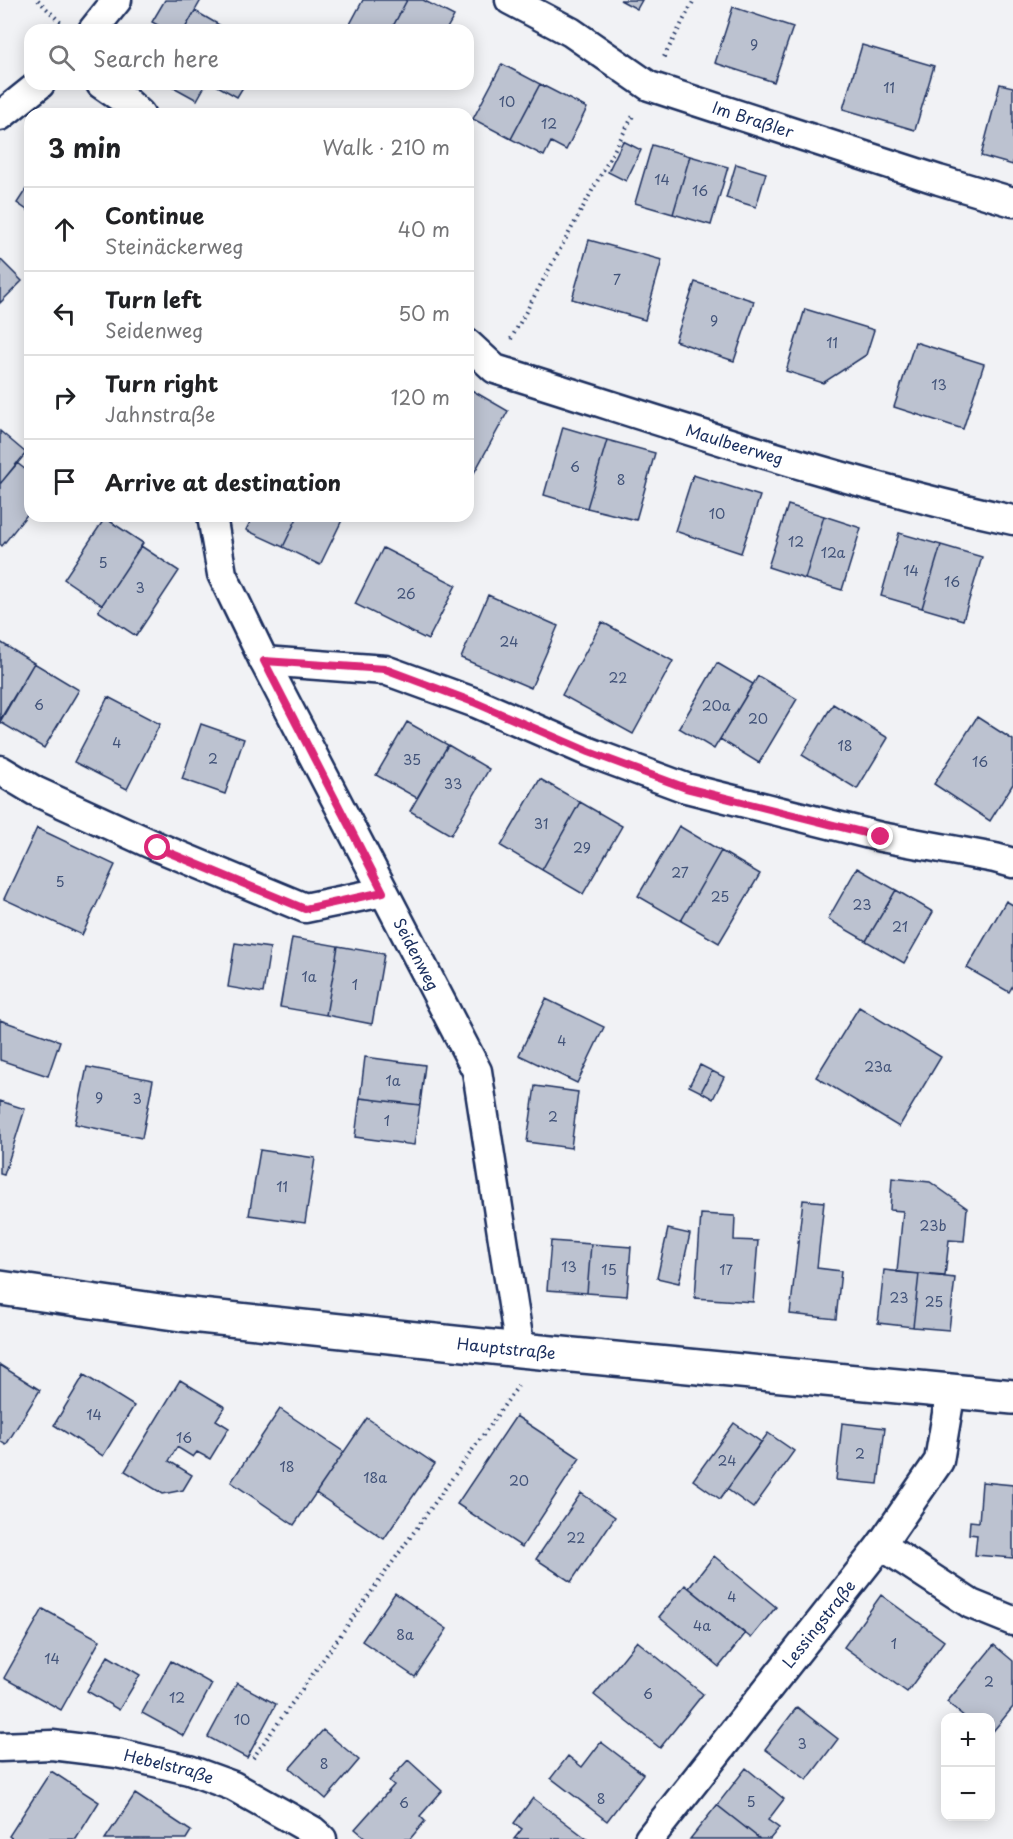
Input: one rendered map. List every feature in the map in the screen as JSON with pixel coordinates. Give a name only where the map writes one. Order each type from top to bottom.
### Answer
[{"type":"main road","name":"Hauptstraße","points":[[0,1288],[181,1314],[531,1351],[1013,1397]]},
{"type":"street","points":[[98,24],[117,0]]},
{"type":"street","name":"Im Braßler","points":[[510,0],[571,33],[649,86],[939,180],[1013,201]]},
{"type":"street","points":[[0,116],[32,90]]},
{"type":"street","points":[[110,90],[134,108]]},
{"type":"street","name":"Maulbeerweg","points":[[474,350],[495,369],[771,454],[953,507],[1013,520]]},
{"type":"street","name":"Seidenweg","points":[[213,522],[222,574],[264,661],[477,1071],[531,1351]]},
{"type":"street","points":[[264,661],[385,669],[476,703],[589,752],[686,788],[881,837],[1013,863]]},
{"type":"street","points":[[0,770],[35,791],[158,848],[305,909],[383,892]]},
{"type":"street","name":"Lessingstraße","points":[[650,1839],[881,1545],[939,1461],[951,1390]]},
{"type":"street","points":[[881,1545],[971,1605],[1013,1621]]},
{"type":"street","name":"Hebelstraße","points":[[0,1747],[52,1745],[117,1753],[189,1770],[233,1786],[313,1831],[322,1839]]},
{"type":"path","points":[[38,0],[62,24]]},
{"type":"path","points":[[495,369],[694,0]]},
{"type":"path","points":[[233,1786],[531,1351]]},
{"type":"building","points":[[165,0],[201,0],[187,24],[152,22]]},
{"type":"building","points":[[363,0],[407,0],[394,24],[350,24]]},
{"type":"building","points":[[407,0],[423,0],[454,16],[449,24],[394,24]]},
{"type":"building","points":[[620,0],[642,0],[637,9]]},
{"type":"building","points":[[733,7],[793,27],[774,82],[715,63]]},
{"type":"building","points":[[195,11],[218,24],[187,24]]},
{"type":"building","points":[[862,45],[934,66],[915,130],[843,109]]},
{"type":"building","points":[[502,64],[540,84],[511,139],[474,120]]},
{"type":"building","points":[[540,84],[587,108],[566,150],[551,142],[544,156],[511,139]]},
{"type":"building","points":[[1000,84],[1013,87],[1013,165],[981,156]]},
{"type":"building","points":[[179,90],[203,90],[197,100]]},
{"type":"building","points":[[225,90],[241,90],[237,97]]},
{"type":"building","points":[[623,141],[641,150],[626,181],[608,172]]},
{"type":"building","points":[[652,145],[690,156],[673,214],[635,203]]},
{"type":"building","points":[[690,156],[728,167],[711,225],[673,214]]},
{"type":"building","points":[[736,164],[766,173],[756,207],[726,198]]},
{"type":"building","points":[[24,192],[24,208],[17,203]]},
{"type":"building","points":[[589,240],[662,260],[645,320],[572,299]]},
{"type":"building","points":[[0,259],[22,281],[0,303]]},
{"type":"building","points":[[695,282],[754,301],[734,361],[675,341]]},
{"type":"building","points":[[805,309],[874,330],[866,355],[823,383],[786,371]]},
{"type":"building","points":[[915,342],[984,364],[963,429],[894,407]]},
{"type":"building","points":[[474,391],[508,411],[474,473]]},
{"type":"building","points":[[563,427],[607,440],[587,508],[544,495]]},
{"type":"building","points":[[0,431],[24,451],[24,455],[0,484]]},
{"type":"building","points":[[607,440],[655,453],[636,520],[587,508]]},
{"type":"building","points":[[17,463],[24,468],[24,518],[2,546],[0,544],[0,484]]},
{"type":"building","points":[[693,475],[760,496],[741,553],[675,531]]},
{"type":"building","points":[[788,505],[824,516],[805,579],[768,567]]},
{"type":"building","points":[[824,516],[861,528],[842,590],[805,579]]},
{"type":"building","points":[[102,522],[111,522],[143,543],[102,605],[64,579]]},
{"type":"building","points":[[250,522],[295,522],[283,547],[246,530]]},
{"type":"building","points":[[295,522],[341,522],[320,565],[283,547]]},
{"type":"building","points":[[899,533],[941,545],[922,608],[881,596]]},
{"type":"building","points":[[941,545],[982,557],[963,620],[922,608]]},
{"type":"building","points":[[141,546],[179,571],[136,636],[98,611]]},
{"type":"building","points":[[383,548],[456,585],[428,640],[355,604]]},
{"type":"building","points":[[488,595],[558,626],[531,688],[461,658]]},
{"type":"building","points":[[602,622],[673,661],[633,734],[562,695]]},
{"type":"building","points":[[0,642],[34,663],[0,720]]},
{"type":"building","points":[[34,663],[79,690],[44,748],[0,722]]},
{"type":"building","points":[[717,663],[753,684],[714,749],[679,728]]},
{"type":"building","points":[[758,676],[797,699],[759,763],[720,739]]},
{"type":"building","points":[[108,697],[160,724],[127,789],[74,762]]},
{"type":"building","points":[[833,704],[888,738],[857,789],[802,755]]},
{"type":"building","points":[[977,717],[1013,740],[1013,784],[990,821],[934,784]]},
{"type":"building","points":[[407,722],[448,745],[417,798],[376,775]]},
{"type":"building","points":[[201,724],[244,739],[225,794],[182,779]]},
{"type":"building","points":[[448,745],[489,769],[451,835],[410,811]]},
{"type":"building","points":[[540,779],[580,802],[542,870],[501,846]]},
{"type":"building","points":[[580,802],[622,826],[583,894],[542,870]]},
{"type":"building","points":[[679,826],[721,851],[681,921],[638,896]]},
{"type":"building","points":[[37,828],[115,865],[82,935],[4,899]]},
{"type":"building","points":[[721,851],[760,874],[719,943],[681,921]]},
{"type":"building","points":[[857,868],[896,890],[866,941],[828,919]]},
{"type":"building","points":[[896,890],[933,912],[904,963],[866,941]]},
{"type":"building","points":[[1006,901],[1013,905],[1013,985],[1009,992],[967,968]]},
{"type":"building","points":[[292,938],[338,946],[326,1015],[280,1007]]},
{"type":"building","points":[[235,943],[270,948],[263,993],[228,987]]},
{"type":"building","points":[[338,946],[384,954],[372,1024],[326,1015]]},
{"type":"building","points":[[546,999],[604,1027],[577,1083],[519,1055]]},
{"type":"building","points":[[859,1007],[941,1057],[899,1127],[816,1077]]},
{"type":"building","points":[[0,1020],[60,1041],[48,1076],[0,1060]]},
{"type":"building","points":[[365,1057],[425,1065],[420,1105],[360,1098]]},
{"type":"building","points":[[700,1065],[712,1071],[701,1092],[689,1086]]},
{"type":"building","points":[[87,1067],[153,1080],[142,1138],[75,1124]]},
{"type":"building","points":[[712,1071],[724,1077],[713,1099],[701,1092]]},
{"type":"building","points":[[535,1086],[578,1092],[571,1148],[527,1142]]},
{"type":"building","points":[[360,1098],[420,1105],[414,1145],[355,1137]]},
{"type":"building","points":[[0,1101],[25,1109],[4,1175],[0,1174]]},
{"type":"building","points":[[260,1150],[315,1158],[305,1223],[249,1215]]},
{"type":"building","points":[[892,1178],[930,1182],[967,1208],[964,1241],[949,1240],[945,1276],[897,1272],[903,1211],[890,1210]]},
{"type":"building","points":[[803,1200],[824,1202],[817,1268],[841,1271],[836,1319],[790,1314]]},
{"type":"building","points":[[701,1214],[735,1216],[734,1240],[758,1241],[753,1302],[695,1298]]},
{"type":"building","points":[[668,1229],[690,1234],[679,1283],[657,1278]]},
{"type":"building","points":[[551,1241],[591,1244],[587,1293],[547,1290]]},
{"type":"building","points":[[591,1244],[631,1247],[627,1296],[587,1293]]},
{"type":"building","points":[[884,1270],[919,1274],[913,1327],[878,1323]]},
{"type":"building","points":[[919,1274],[955,1278],[949,1330],[913,1327]]},
{"type":"building","points":[[0,1365],[40,1390],[6,1445],[0,1441]]},
{"type":"building","points":[[84,1375],[134,1406],[103,1456],[54,1425]]},
{"type":"building","points":[[180,1380],[225,1407],[216,1420],[229,1428],[210,1459],[197,1452],[193,1457],[177,1447],[169,1461],[192,1475],[183,1490],[163,1494],[125,1471]]},
{"type":"building","points":[[280,1409],[344,1452],[294,1525],[231,1482]]},
{"type":"building","points":[[516,1416],[580,1458],[522,1547],[457,1504]]},
{"type":"building","points":[[367,1418],[435,1464],[384,1539],[316,1493]]},
{"type":"building","points":[[734,1423],[761,1442],[720,1499],[693,1480]]},
{"type":"building","points":[[842,1423],[885,1428],[878,1484],[836,1480]]},
{"type":"building","points":[[768,1433],[794,1451],[753,1508],[727,1489]]},
{"type":"building","points":[[982,1482],[1013,1485],[1013,1558],[975,1555],[977,1535],[969,1534],[970,1521],[979,1522]]},
{"type":"building","points":[[581,1493],[615,1517],[571,1582],[536,1559]]},
{"type":"building","points":[[714,1556],[776,1607],[751,1638],[689,1588]]},
{"type":"building","points":[[685,1585],[745,1634],[719,1667],[659,1617]]},
{"type":"building","points":[[395,1593],[447,1629],[415,1677],[362,1641]]},
{"type":"building","points":[[881,1595],[944,1641],[907,1692],[844,1647]]},
{"type":"building","points":[[43,1609],[100,1640],[61,1710],[4,1678]]},
{"type":"building","points":[[637,1641],[703,1694],[660,1748],[594,1695]]},
{"type":"building","points":[[994,1645],[1013,1661],[1013,1707],[995,1729],[995,1713],[960,1713],[947,1702]]},
{"type":"building","points":[[108,1656],[140,1675],[119,1710],[87,1691]]},
{"type":"building","points":[[171,1661],[212,1684],[184,1736],[142,1713]]},
{"type":"building","points":[[237,1683],[276,1704],[247,1758],[208,1737]]},
{"type":"building","points":[[797,1707],[838,1739],[807,1780],[765,1749]]},
{"type":"building","points":[[323,1730],[359,1760],[326,1799],[290,1768]]},
{"type":"building","points":[[601,1742],[643,1774],[607,1821],[551,1778],[568,1756],[582,1767]]},
{"type":"building","points":[[408,1760],[442,1791],[420,1816],[425,1821],[410,1839],[367,1839],[355,1829],[394,1785],[389,1781]]},
{"type":"building","points":[[746,1768],[784,1799],[768,1820],[779,1828],[770,1839],[760,1839],[717,1805]]},
{"type":"building","points":[[51,1771],[99,1802],[76,1839],[13,1839],[9,1836]]},
{"type":"building","points":[[135,1794],[191,1831],[186,1839],[105,1839]]},
{"type":"building","points":[[533,1798],[587,1839],[514,1839],[522,1829],[514,1823]]},
{"type":"building","points":[[717,1805],[760,1839],[690,1839]]},
{"type":"route","points":[[158,848],[305,909],[383,892],[264,661],[385,669],[476,703],[589,752],[686,788],[881,837]]}]
